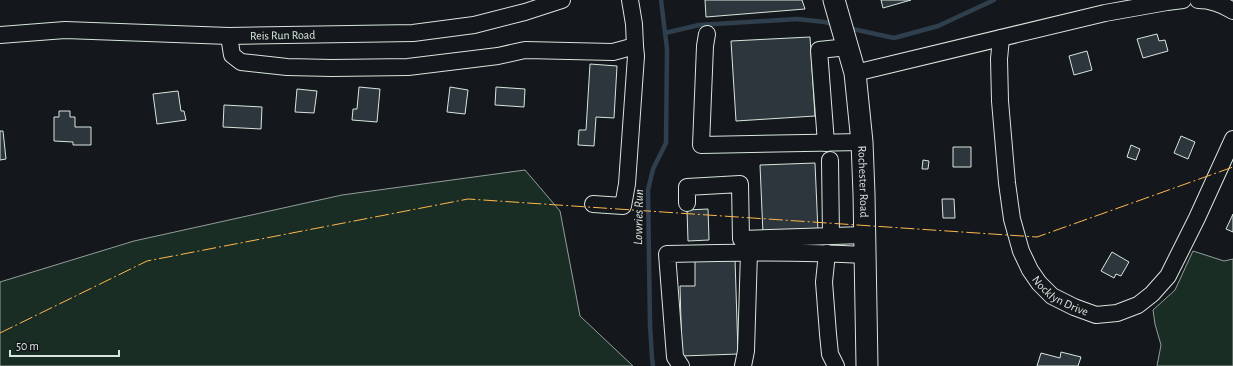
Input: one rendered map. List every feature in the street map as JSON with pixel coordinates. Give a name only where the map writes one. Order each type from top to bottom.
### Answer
[{"type":"main road","name":"Rochester Road","points":[[841,24],[855,73],[862,142],[867,366]]},
{"type":"street","name":"Reis Run Road","points":[[0,35],[65,30],[229,36],[413,33],[474,25],[525,12],[562,0]]},
{"type":"street","points":[[593,204],[623,206],[636,56],[634,46],[634,24],[630,0]]},
{"type":"street","points":[[855,73],[1105,13],[1183,0]]},
{"type":"street","points":[[1198,0],[1207,0],[1224,5],[1233,11]]},
{"type":"street","points":[[826,143],[819,50],[841,24]]},
{"type":"street","points":[[707,34],[705,46],[700,145],[862,142]]},
{"type":"street","points":[[229,36],[232,55],[241,62],[287,67],[408,67],[498,56],[525,50],[613,52],[634,46]]},
{"type":"street","name":"Nocklyn Drive","points":[[1001,38],[999,59],[1000,101],[1007,183],[1012,219],[1021,251],[1030,270],[1039,283],[1052,296],[1074,307],[1096,315],[1117,313],[1138,305],[1152,294],[1168,276],[1197,218],[1233,139]]},
{"type":"street","points":[[830,160],[831,236]]},
{"type":"street","points":[[687,203],[688,187],[740,184],[741,239],[831,236],[865,245]]},
{"type":"street","points":[[681,366],[675,357],[667,254],[749,252],[827,253],[865,245]]},
{"type":"street","points":[[743,366],[746,351],[749,252]]},
{"type":"street","points":[[827,253],[824,282],[830,354],[836,366]]},
{"type":"green space","points":[[525,170],[560,211],[580,316],[633,366],[0,366],[0,282],[134,241],[342,195]]},
{"type":"green space","points":[[1193,251],[1224,261],[1233,259],[1233,366],[1157,366],[1161,345],[1153,310],[1175,290]]},
{"type":"building","points":[[705,0],[802,0],[805,9],[706,17]]},
{"type":"building","points":[[881,0],[911,0],[883,8]]},
{"type":"building","points":[[1157,34],[1159,41],[1165,40],[1168,51],[1143,58],[1137,39]]},
{"type":"building","points":[[810,37],[815,116],[736,121],[731,41]]},
{"type":"building","points":[[1087,51],[1092,70],[1074,75],[1069,56]]},
{"type":"building","points":[[590,64],[617,66],[614,118],[596,117],[594,146],[578,145],[579,130],[586,130]]},
{"type":"building","points":[[359,87],[380,89],[377,122],[352,120],[353,109],[357,109]]},
{"type":"building","points":[[450,87],[468,90],[465,114],[447,112]]},
{"type":"building","points":[[496,87],[525,89],[524,107],[495,105]]},
{"type":"building","points":[[297,89],[317,91],[314,113],[295,112]]},
{"type":"building","points":[[178,91],[181,111],[184,111],[186,120],[157,124],[153,94]]},
{"type":"building","points":[[224,105],[262,107],[261,129],[223,127]]},
{"type":"building","points":[[59,111],[70,111],[70,117],[75,117],[75,127],[91,127],[91,145],[73,145],[73,142],[54,141],[54,117],[59,117]]},
{"type":"building","points":[[0,131],[3,131],[6,159],[0,160]]},
{"type":"building","points":[[1181,136],[1195,142],[1188,159],[1174,153]]},
{"type":"building","points":[[1131,145],[1140,149],[1136,160],[1127,157]]},
{"type":"building","points":[[953,147],[971,147],[971,167],[953,167]]},
{"type":"building","points":[[923,160],[929,161],[928,169],[922,169]]},
{"type":"building","points":[[815,163],[818,232],[763,234],[760,165]]},
{"type":"building","points":[[942,199],[954,199],[955,218],[943,218]]},
{"type":"building","points":[[708,209],[709,240],[688,241],[687,210]]},
{"type":"building","points":[[1233,214],[1233,232],[1226,229]]},
{"type":"building","points":[[1112,252],[1129,262],[1121,276],[1116,274],[1114,278],[1101,271]]},
{"type":"building","points":[[735,259],[738,354],[682,356],[680,286],[695,286],[695,260]]},
{"type":"building","points":[[1061,352],[1081,357],[1078,366],[1037,366],[1041,353],[1060,358]]},
{"type":"waterway","name":"Lowries Run","points":[[653,366],[650,325],[648,190],[653,169],[666,143],[667,49],[661,0]]},
{"type":"waterway","points":[[848,28],[894,38],[938,26],[994,0]]},
{"type":"waterway","points":[[665,33],[699,25],[797,19],[825,22],[835,25]]},
{"type":"power","points":[[0,333],[147,261],[468,199],[1037,237],[1233,167]]}]
